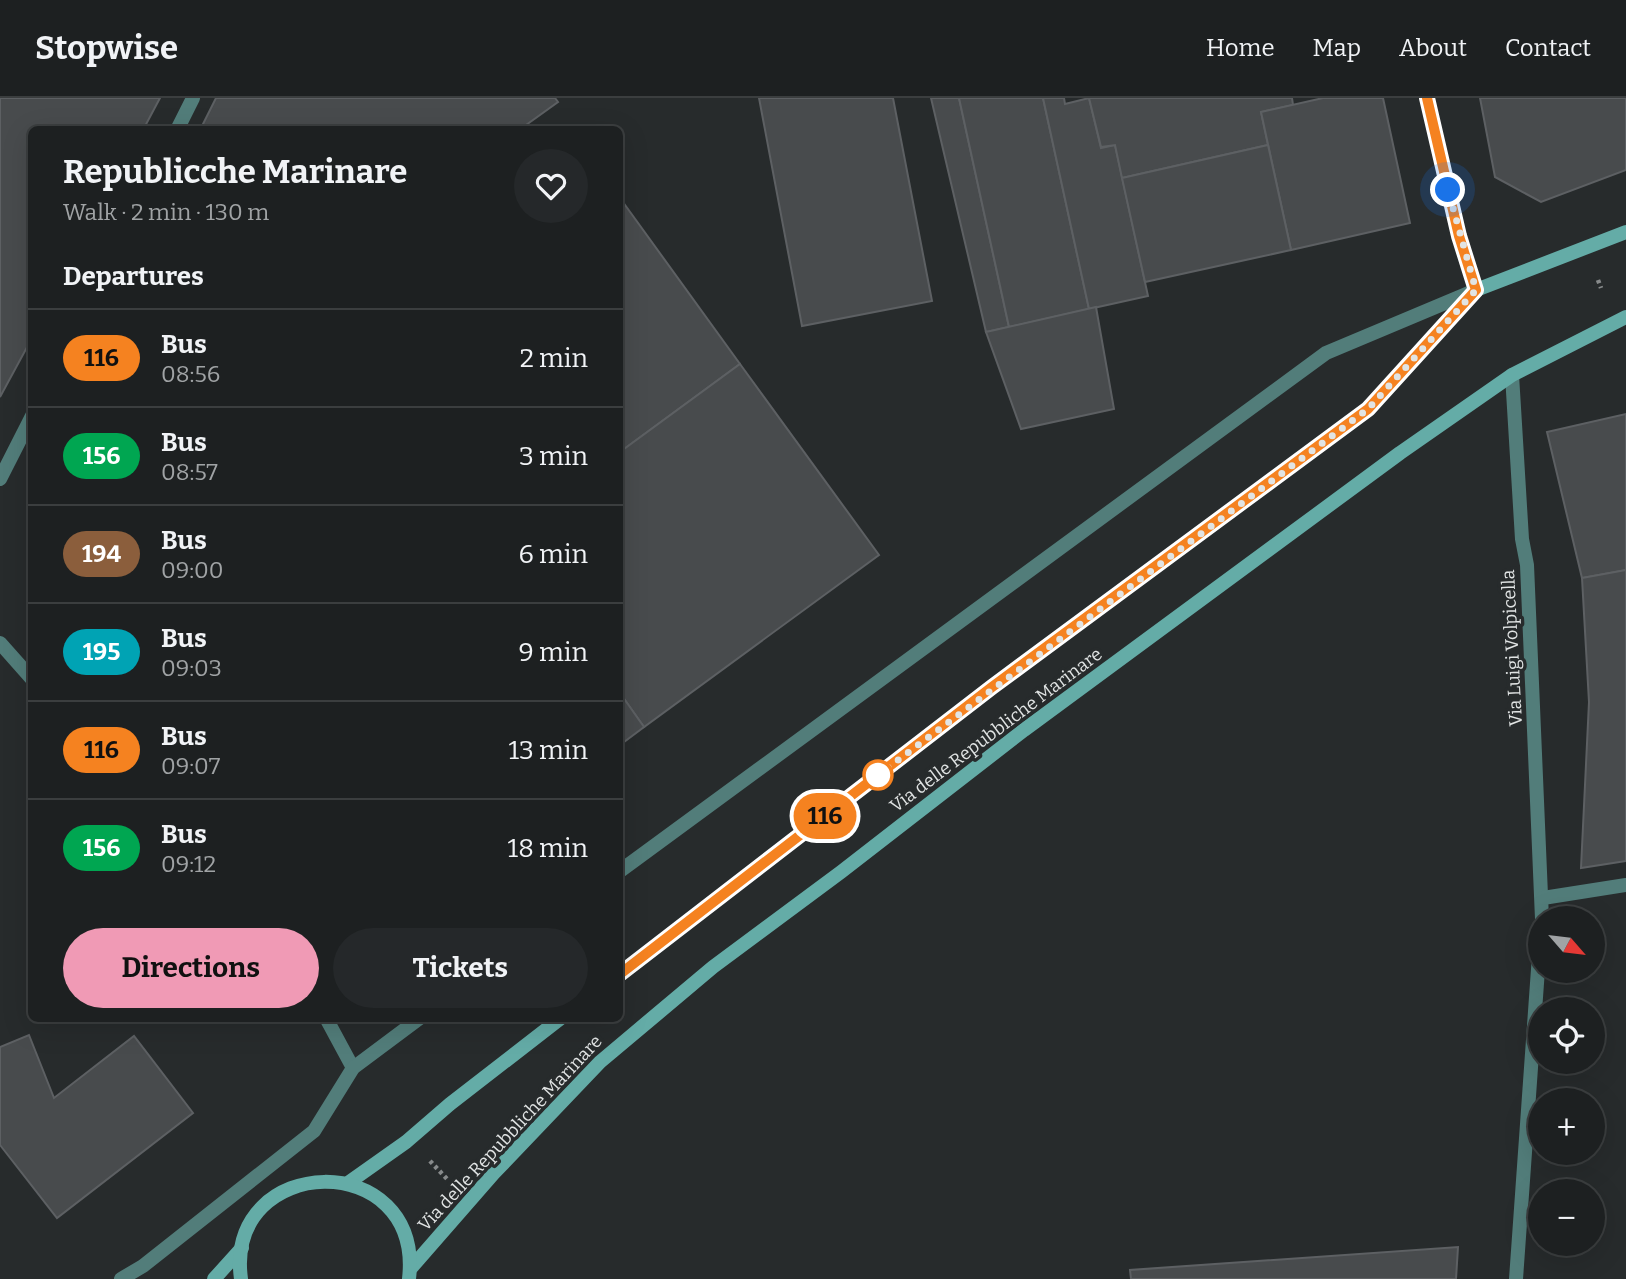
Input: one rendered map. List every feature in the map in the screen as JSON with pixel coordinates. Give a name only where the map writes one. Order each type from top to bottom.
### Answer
[{"type":"main road","name":"Via delle Repubbliche Marinare","points":[[623,972],[992,687],[1368,409],[1476,290],[1626,232]]},
{"type":"main road","name":"Via delle Repubbliche Marinare","points":[[410,1274],[494,1173],[600,1062],[713,967],[1024,730],[1400,453],[1512,375],[1626,317]]},
{"type":"main road","points":[[348,1183],[406,1142],[450,1104],[556,1022]]},
{"type":"main road","name":"Via delle Repubbliche Marinare","points":[[241,1279],[245,1235],[260,1211],[281,1192],[307,1182],[348,1183],[374,1195],[394,1215],[407,1240],[410,1274]]},
{"type":"main road","name":"Via delle Repubbliche Marinare","points":[[214,1279],[242,1248]]},
{"type":"street","points":[[179,126],[193,98]]},
{"type":"street","points":[[623,869],[1326,353],[1476,290],[1459,236],[1427,98]]},
{"type":"street","name":"Via Luigi Volpicella","points":[[1512,375],[1522,539],[1527,565],[1543,906]]},
{"type":"street","points":[[0,479],[28,424]]},
{"type":"street","points":[[0,643],[28,675]]},
{"type":"street","points":[[1543,898],[1626,884]]},
{"type":"street","points":[[1516,1279],[1537,984]]},
{"type":"street","points":[[328,1022],[353,1068]]},
{"type":"street","points":[[121,1279],[143,1266],[314,1131],[353,1068],[414,1022]]},
{"type":"path","points":[[1598,280],[1601,288]]},
{"type":"path","points":[[429,1161],[452,1185]]},
{"type":"building","points":[[0,98],[160,98],[145,126],[28,126],[28,345],[0,397]]},
{"type":"building","points":[[216,98],[555,98],[558,102],[525,126],[202,126]]},
{"type":"building","points":[[759,98],[893,98],[932,301],[802,326]]},
{"type":"building","points":[[931,98],[959,98],[1009,327],[986,332]]},
{"type":"building","points":[[959,98],[1043,98],[1089,309],[1009,327]]},
{"type":"building","points":[[1043,98],[1064,98],[1065,104],[1089,98],[1101,148],[1115,145],[1148,296],[1089,309]]},
{"type":"building","points":[[1089,98],[1292,98],[1293,105],[1261,112],[1268,145],[1122,178],[1115,145],[1101,147]]},
{"type":"building","points":[[1323,98],[1383,98],[1410,223],[1291,250],[1261,112]]},
{"type":"building","points":[[1480,98],[1626,98],[1626,170],[1541,202],[1495,177]]},
{"type":"building","points":[[1268,145],[1291,250],[1145,282],[1122,178]]},
{"type":"building","points":[[623,202],[740,364],[623,450]]},
{"type":"building","points":[[1096,307],[1114,409],[1021,429],[986,332]]},
{"type":"building","points":[[740,364],[879,555],[644,727],[623,697],[623,450]]},
{"type":"building","points":[[1626,414],[1626,570],[1582,578],[1547,432]]},
{"type":"building","points":[[1626,570],[1626,861],[1581,868],[1589,702],[1582,578]]},
{"type":"building","points":[[623,697],[644,727],[623,743]]},
{"type":"building","points":[[29,1035],[54,1098],[134,1036],[193,1113],[57,1218],[0,1145],[0,1047]]},
{"type":"building","points":[[1458,1247],[1456,1279],[1131,1279],[1130,1270]]},
{"type":"bus line","name":"116","points":[[623,972],[992,687],[1368,409],[1476,290],[1459,236],[1427,98]]},
{"type":"route","points":[[878,775],[992,687],[1368,409],[1476,290],[1448,190]]}]
